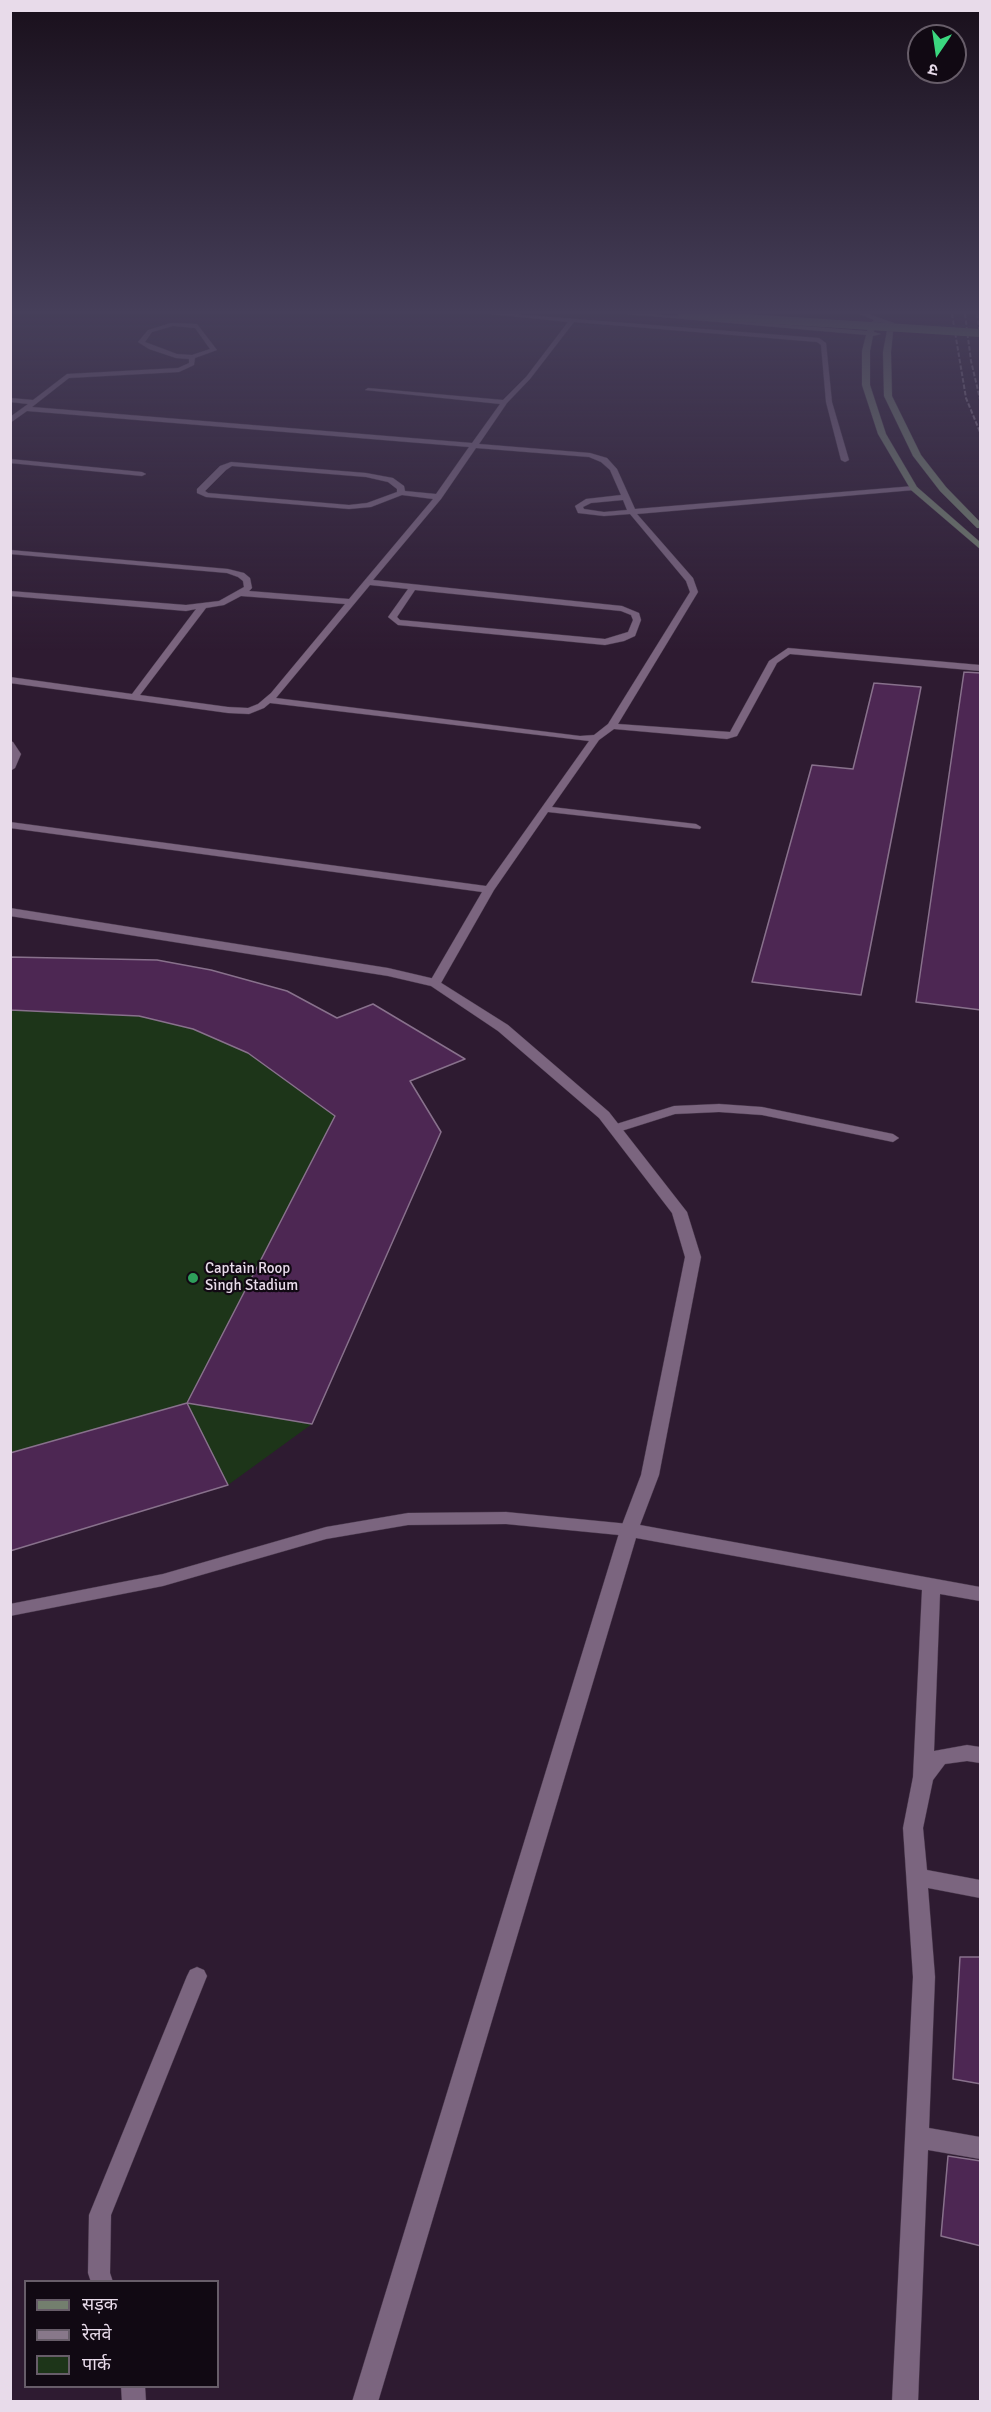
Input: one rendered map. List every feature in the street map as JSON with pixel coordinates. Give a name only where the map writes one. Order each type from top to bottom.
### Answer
[{"type":"street","points":[[880,427],[914,488],[981,546]]},
{"type":"street","points":[[902,427],[917,456],[943,489],[981,526]]},
{"type":"street","points":[[10,912],[388,972],[435,983],[502,1028],[604,1115],[679,1212],[693,1257],[650,1475],[629,1530],[365,2402]]},
{"type":"street","points":[[629,1530],[981,1594]]},
{"type":"street","points":[[905,2402],[919,2137],[924,1977],[913,1828],[923,1777],[931,1586]]},
{"type":"street","points":[[923,1777],[939,1757],[967,1753],[981,1755]]},
{"type":"street","points":[[918,1876],[981,1889]]},
{"type":"street","points":[[919,2137],[981,2148]]},
{"type":"lane","points":[[251,427],[590,455],[604,460],[613,469],[632,512],[690,580],[694,592],[612,726],[596,738],[489,890],[435,983]]},
{"type":"lane","points":[[10,680],[228,710],[249,711],[261,706],[270,700],[438,497],[486,427]]},
{"type":"lane","points":[[836,427],[845,460]]},
{"type":"lane","points":[[10,461],[142,474]]},
{"type":"lane","points":[[401,493],[401,488],[390,480],[366,475],[231,464],[223,468],[200,491],[206,495],[349,507],[368,505],[401,493],[438,497]]},
{"type":"lane","points":[[625,497],[581,502],[579,506],[581,511],[592,514],[632,512],[914,488]]},
{"type":"lane","points":[[10,552],[228,571],[241,575],[247,580],[248,588],[221,603],[186,608],[10,594]]},
{"type":"lane","points":[[367,582],[622,609],[635,613],[637,620],[632,634],[604,642],[398,622],[392,617],[412,587]]},
{"type":"lane","points":[[241,593],[350,602]]},
{"type":"lane","points":[[135,696],[202,607]]},
{"type":"lane","points":[[612,726],[727,736],[734,734],[773,661],[788,651],[981,668]]},
{"type":"lane","points":[[270,700],[580,739],[596,738]]},
{"type":"lane","points":[[10,744],[16,754],[10,768]]},
{"type":"lane","points":[[546,809],[696,827]]},
{"type":"lane","points":[[10,825],[428,884],[489,890]]},
{"type":"lane","points":[[615,1129],[674,1110],[719,1108],[762,1111],[893,1138]]},
{"type":"lane","points":[[10,1610],[163,1580],[326,1533],[408,1519],[506,1518],[629,1530]]},
{"type":"lane","points":[[101,2280],[99,2273],[100,2215],[197,1976]]},
{"type":"green space","name":"Captain Roop Singh Stadium","points":[[11,957],[157,960],[211,970],[287,991],[337,1018],[373,1004],[465,1059],[410,1081],[441,1132],[312,1424],[228,1485],[11,1551]]},
{"type":"building","points":[[964,672],[981,673],[981,1010],[916,1002]]},
{"type":"building","points":[[874,683],[921,687],[861,995],[752,982],[812,765],[853,769]]},
{"type":"building","points":[[10,957],[157,960],[211,970],[287,991],[337,1018],[373,1004],[465,1059],[410,1081],[441,1132],[312,1424],[187,1403],[335,1116],[248,1053],[193,1029],[139,1016],[10,1010]]},
{"type":"building","points":[[187,1403],[228,1485],[10,1551],[10,1453]]},
{"type":"building","points":[[960,1957],[981,1957],[981,2084],[953,2079]]},
{"type":"building","points":[[948,2156],[981,2161],[981,2246],[941,2236]]},
{"type":"railway","points":[[978,427],[980,432]]},
{"type":"place","name":"Captain Roop Singh Stadium","points":[[193,1278]]}]
